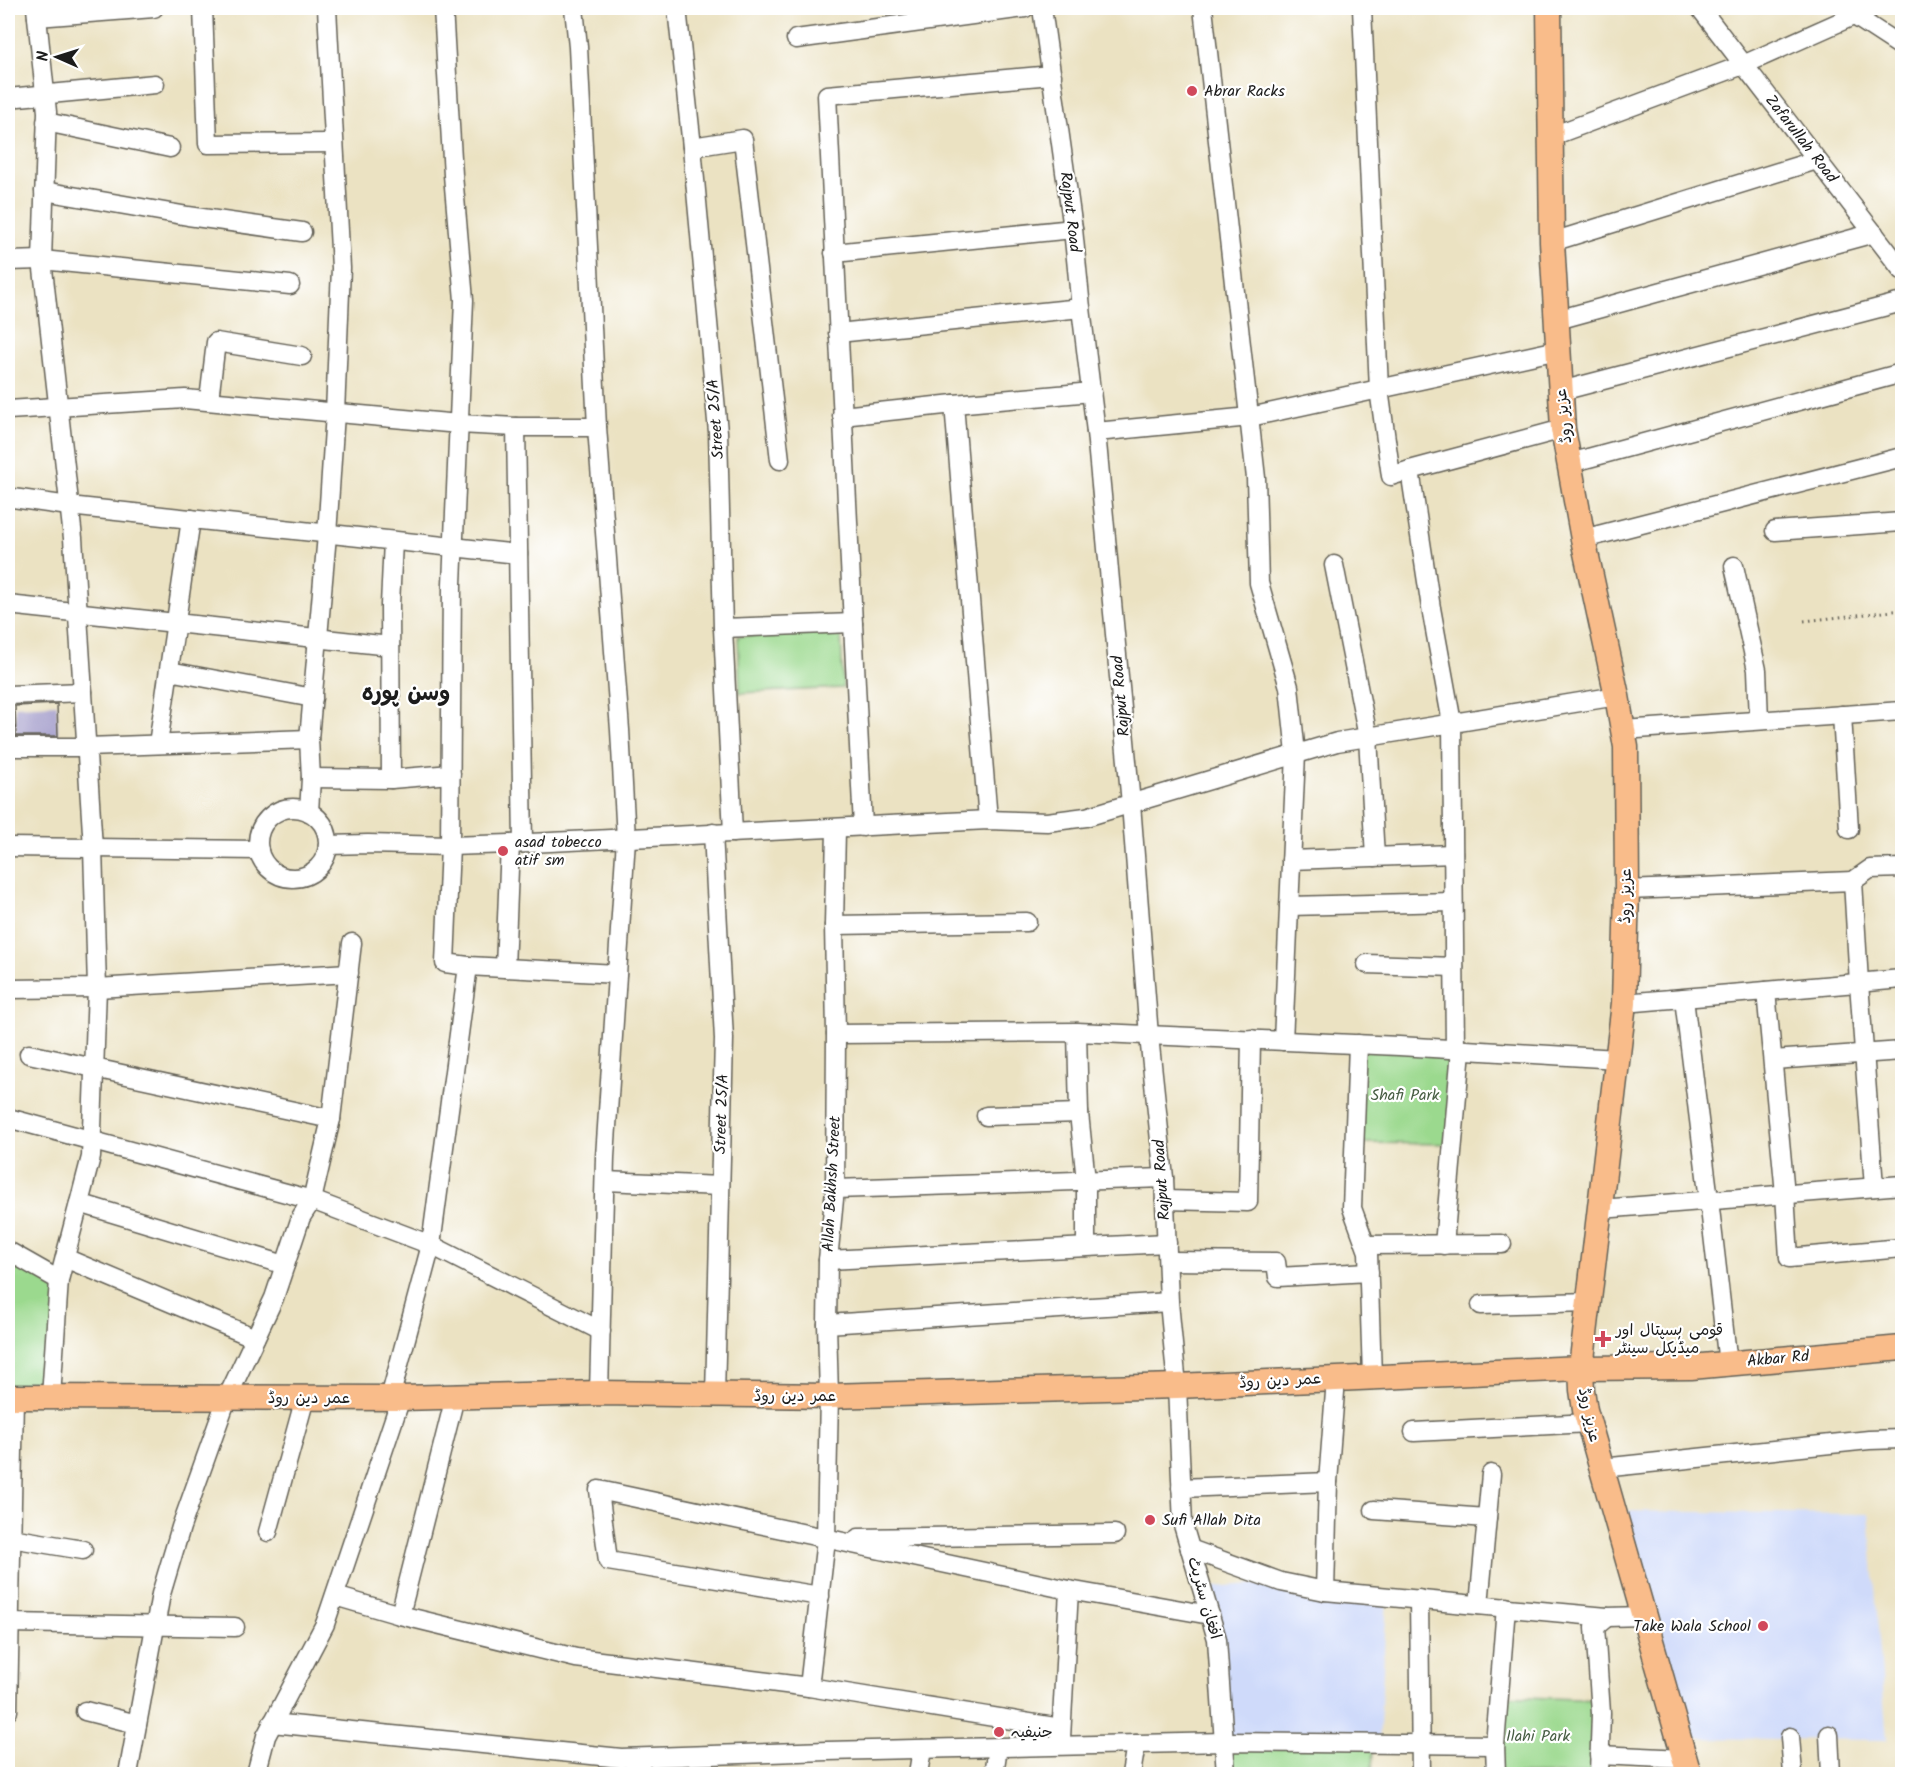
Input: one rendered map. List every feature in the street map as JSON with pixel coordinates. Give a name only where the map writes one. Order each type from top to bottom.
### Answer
[{"type":"main road","name":"عزیز روڈ","points":[[1549,8],[1552,242],[1563,429],[1626,747],[1627,890],[1624,1003],[1581,1368],[1582,1390],[1589,1423],[1686,1767]]},
{"type":"main road","name":"Akbar Rd","points":[[1581,1368],[1691,1367],[1902,1348]]},
{"type":"main road","name":"عمر دین روڈ","points":[[11,1397],[395,1398],[599,1393],[829,1396],[1177,1386],[1581,1368]]},
{"type":"street","points":[[51,1397],[60,1280],[91,1157],[97,988],[93,848],[78,614],[69,506],[42,260],[46,122],[36,12],[154,8]]},
{"type":"street","points":[[203,8],[208,144],[333,143]]},
{"type":"street","points":[[309,812],[311,778],[309,739],[327,535],[341,268],[327,8]]},
{"type":"street","points":[[443,8],[453,175],[464,300],[454,547],[450,846],[445,963],[617,974]]},
{"type":"street","points":[[574,8],[578,47],[597,427],[626,839],[605,1181],[599,1393]]},
{"type":"street","name":"Street 25/A","points":[[677,8],[718,432],[723,628],[733,833]]},
{"type":"street","points":[[795,39],[1025,8]]},
{"type":"street","name":"Rajput Road","points":[[1042,8],[1073,229],[1096,432],[1131,804],[1149,1036],[1164,1178],[1169,1302],[1177,1386]]},
{"type":"street","points":[[1203,8],[1256,478],[1259,584],[1288,687],[1296,754],[1283,1041]]},
{"type":"street","points":[[1362,8],[1379,389],[1391,476],[1563,429]]},
{"type":"street","name":"Zafarullah Road","points":[[1700,8],[1902,270]]},
{"type":"street","points":[[1552,136],[1743,64],[1871,8]]},
{"type":"street","points":[[1853,15],[1902,47]]},
{"type":"street","points":[[863,827],[827,95],[1052,75]]},
{"type":"street","points":[[8,98],[156,84]]},
{"type":"street","points":[[46,122],[170,148]]},
{"type":"street","points":[[692,147],[743,140],[780,460]]},
{"type":"street","points":[[1552,242],[1817,160]]},
{"type":"street","points":[[44,191],[188,216],[302,232]]},
{"type":"street","points":[[834,253],[1073,229]]},
{"type":"street","points":[[1557,320],[1874,233]]},
{"type":"street","points":[[8,261],[42,260],[290,285]]},
{"type":"street","points":[[1561,392],[1902,302]]},
{"type":"street","points":[[838,333],[1081,308]]},
{"type":"street","points":[[209,400],[216,342],[302,356]]},
{"type":"street","points":[[1096,432],[1250,417],[1558,350]]},
{"type":"street","points":[[1570,463],[1902,373]]},
{"type":"street","points":[[842,416],[1092,392]]},
{"type":"street","points":[[8,410],[185,399],[459,424],[597,427]]},
{"type":"street","points":[[954,404],[988,820]]},
{"type":"street","points":[[505,968],[516,843],[518,554],[516,427]]},
{"type":"street","points":[[1583,539],[1902,457]]},
{"type":"street","points":[[1410,470],[1431,608],[1452,723],[1454,967],[1458,1050],[1444,1245]]},
{"type":"street","points":[[13,498],[327,535],[518,554]]},
{"type":"street","points":[[158,744],[190,519]]},
{"type":"street","points":[[1775,531],[1902,522]]},
{"type":"street","points":[[391,779],[390,646],[393,541]]},
{"type":"street","points":[[1334,565],[1368,737],[1376,857]]},
{"type":"street","points":[[1734,566],[1757,670],[1759,720]]},
{"type":"street","points":[[8,605],[390,646]]},
{"type":"street","points":[[723,628],[853,623]]},
{"type":"street","points":[[169,671],[314,698]]},
{"type":"street","points":[[8,695],[83,692]]},
{"type":"street","points":[[328,845],[450,846],[988,820],[1047,822],[1086,817],[1337,742],[1617,696]]},
{"type":"street","points":[[1623,730],[1902,711]]},
{"type":"street","points":[[1842,715],[1849,829]]},
{"type":"street","points":[[8,747],[87,747],[309,739]]},
{"type":"street","points":[[311,778],[391,779],[451,774]]},
{"type":"street","points":[[293,808],[309,812],[324,826],[328,845],[322,864],[312,873],[299,878],[286,878],[273,872],[264,862],[259,850],[260,833],[269,818],[276,813],[293,808]]},
{"type":"street","name":"Allah Bakhsh Street","points":[[809,1687],[826,1539],[829,1396],[826,1324],[828,1260],[835,1189],[836,828]]},
{"type":"street","name":"Street 25/A","points":[[713,833],[723,1039],[715,1395]]},
{"type":"street","points":[[8,847],[259,850]]},
{"type":"street","points":[[1291,860],[1453,854]]},
{"type":"street","points":[[1627,890],[1853,881],[1870,869],[1902,868]]},
{"type":"street","points":[[1853,881],[1874,1187]]},
{"type":"street","points":[[1289,906],[1453,902]]},
{"type":"street","points":[[834,925],[1027,922]]},
{"type":"street","points":[[128,1774],[161,1594],[181,1527],[227,1398],[274,1298],[301,1217],[312,1200],[331,1119],[352,943]]},
{"type":"street","points":[[1367,964],[1454,967]]},
{"type":"street","points":[[256,1774],[266,1736],[325,1624],[395,1398],[431,1245],[468,966]]},
{"type":"street","points":[[8,989],[97,988],[350,974]]},
{"type":"street","points":[[1624,1003],[1902,979]]},
{"type":"street","points":[[1766,991],[1789,1258],[1902,1248]]},
{"type":"street","points":[[1684,999],[1728,1364]]},
{"type":"street","points":[[1077,1032],[1079,1113],[1086,1181],[1086,1247]]},
{"type":"street","points":[[836,1034],[1077,1032],[1358,1044],[1618,1059]]},
{"type":"street","points":[[1165,1200],[1248,1202],[1251,1039]]},
{"type":"street","points":[[1358,1044],[1352,1208],[1368,1252],[1371,1377]]},
{"type":"street","points":[[1773,1060],[1902,1051]]},
{"type":"street","points":[[29,1054],[331,1119]]},
{"type":"street","points":[[986,1116],[1079,1113]]},
{"type":"street","points":[[8,1118],[312,1200],[431,1245],[601,1331]]},
{"type":"street","points":[[835,1189],[1164,1178]]},
{"type":"street","points":[[605,1181],[720,1186]]},
{"type":"street","points":[[1601,1209],[1902,1185]]},
{"type":"street","points":[[79,1203],[285,1264]]},
{"type":"street","points":[[828,1260],[1167,1243]]},
{"type":"street","points":[[1366,1245],[1502,1244]]},
{"type":"street","points":[[8,1251],[60,1280]]},
{"type":"street","points":[[65,1257],[255,1338]]},
{"type":"street","points":[[1167,1262],[1276,1262],[1278,1277],[1369,1272]]},
{"type":"street","points":[[826,1324],[1169,1302]]},
{"type":"street","points":[[1481,1305],[1590,1302]]},
{"type":"street","points":[[1325,1591],[1328,1482],[1336,1379]]},
{"type":"street","name":"افغان سٹریٹ","points":[[1177,1386],[1183,1525],[1217,1639],[1226,1774]]},
{"type":"street","points":[[8,1711],[11,1397]]},
{"type":"street","points":[[400,1615],[455,1397]]},
{"type":"street","points":[[268,1532],[305,1398]]},
{"type":"street","points":[[1414,1432],[1589,1423]]},
{"type":"street","points":[[1602,1468],[1869,1440],[1902,1439]]},
{"type":"street","points":[[1479,1605],[1491,1474]]},
{"type":"street","points":[[1181,1488],[1328,1482]]},
{"type":"street","points":[[820,1596],[608,1561],[599,1490],[1069,1590],[1210,1615]]},
{"type":"street","points":[[1374,1510],[1487,1518]]},
{"type":"street","points":[[826,1539],[1115,1534]]},
{"type":"street","points":[[11,1538],[83,1550]]},
{"type":"street","points":[[1190,1549],[1281,1582],[1325,1591],[1607,1617],[1644,1616]]},
{"type":"street","points":[[1061,1737],[1069,1590]]},
{"type":"street","points":[[334,1596],[400,1615],[576,1658],[809,1687],[1061,1737],[1136,1744],[1225,1742],[1495,1745]]},
{"type":"street","points":[[1419,1599],[1421,1774]]},
{"type":"street","points":[[1496,1774],[1495,1745],[1506,1607]]},
{"type":"street","points":[[1599,1774],[1601,1713],[1595,1627],[1607,1617]]},
{"type":"street","points":[[9,1623],[235,1627]]},
{"type":"street","points":[[86,1712],[137,1724]]},
{"type":"street","points":[[272,1723],[621,1758],[998,1747],[1061,1737]]},
{"type":"street","points":[[1829,1735],[1831,1774]]},
{"type":"street","points":[[1790,1737],[1793,1774]]},
{"type":"street","points":[[1131,1774],[1136,1744]]},
{"type":"street","points":[[994,1774],[998,1747]]},
{"type":"street","points":[[918,1774],[922,1749]]},
{"type":"street","points":[[1599,1755],[1686,1767]]},
{"type":"path","points":[[1804,621],[1902,610]]},
{"type":"shaded area","name":"Take Wala School","points":[[1615,1511],[1869,1514],[1887,1740],[1678,1738]]},
{"type":"shaded area","points":[[1281,1582],[1387,1596],[1379,1744],[1225,1742],[1202,1588]]},
{"type":"green space","points":[[841,631],[843,688],[740,693],[738,636]]},
{"type":"green space","name":"Shafi Park","points":[[1358,1044],[1461,1050],[1453,1144],[1355,1143]]},
{"type":"green space","points":[[8,1251],[59,1280],[51,1397],[8,1396]]},
{"type":"green space","name":"Ilahi Park","points":[[1499,1696],[1600,1700],[1599,1774],[1497,1774]]},
{"type":"green space","points":[[1225,1742],[1373,1744],[1372,1774],[1225,1774]]},
{"type":"building","points":[[57,704],[58,736],[16,736],[15,706]]},
{"type":"place","name":"Abrar Racks","points":[[1192,91]]},
{"type":"place","name":"asad tobecco atif sm","points":[[503,851]]},
{"type":"place","name":"قومی ہسپتال اور میڈیکل سینٹر","points":[[1603,1339]]},
{"type":"place","name":"Sufi Allah Dita","points":[[1150,1520]]},
{"type":"place","name":"Take Wala School","points":[[1763,1626]]},
{"type":"place","name":"حنیفیہ","points":[[999,1732]]},
{"type":"district","name":"وسن پورہ","points":[[406,694]]}]
